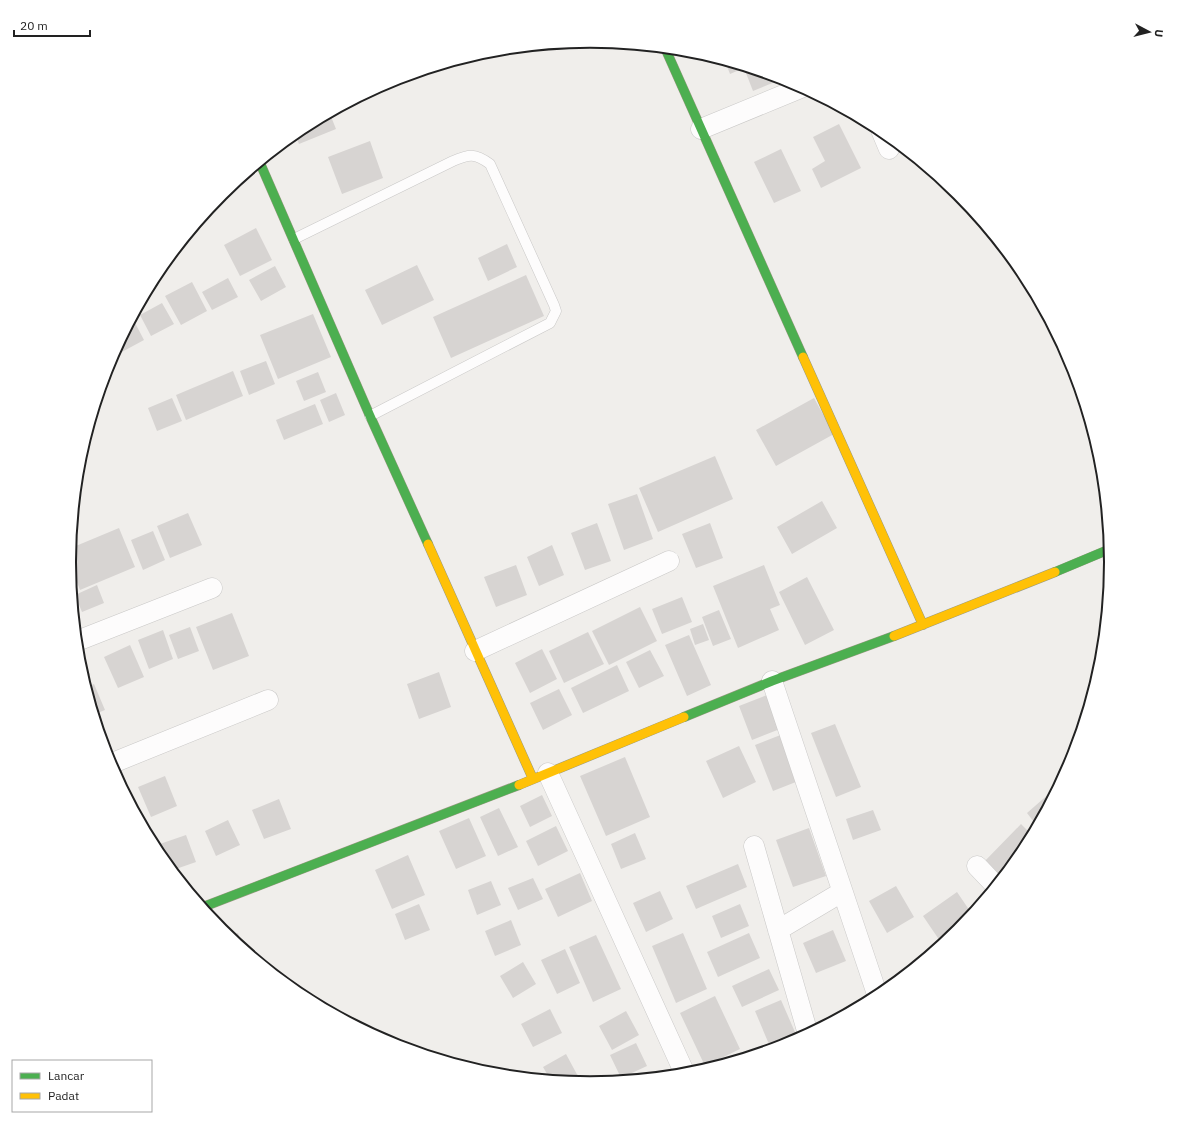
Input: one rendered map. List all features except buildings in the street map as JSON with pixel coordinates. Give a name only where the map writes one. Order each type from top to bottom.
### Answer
[{"type":"street","points":[[668,54],[923,625]]},
{"type":"street","points":[[701,129],[796,91]]},
{"type":"street","points":[[886,142],[889,149]]},
{"type":"street","points":[[262,167],[370,416],[475,651],[541,776],[682,1068]]},
{"type":"street","points":[[208,905],[541,776],[772,681],[923,625],[1104,552]]},
{"type":"street","points":[[475,651],[669,561]]},
{"type":"street","points":[[82,639],[212,588]]},
{"type":"street","points":[[772,681],[876,989]]},
{"type":"street","points":[[117,761],[268,700]]},
{"type":"street","points":[[754,846],[806,1028]]},
{"type":"street","points":[[977,866],[992,882]]},
{"type":"street","points":[[778,930],[842,892]]},
{"type":"lane","points":[[294,239],[453,161],[468,155],[476,156],[482,158],[490,164],[554,305],[556,311],[550,323],[370,416]]},
{"type":"traffic: fast","points":[[668,54],[803,357]]},
{"type":"traffic: fast","points":[[262,168],[370,416],[428,544]]},
{"type":"traffic: fast","points":[[1055,572],[1104,552]]},
{"type":"traffic: fast","points":[[684,717],[772,681],[894,636]]},
{"type":"traffic: fast","points":[[208,905],[519,785]]},
{"type":"traffic: slow","points":[[803,357],[923,625]]},
{"type":"traffic: slow","points":[[428,544],[533,779]]},
{"type":"traffic: slow","points":[[894,636],[1055,572]]},
{"type":"traffic: slow","points":[[519,785],[684,717]]}]
